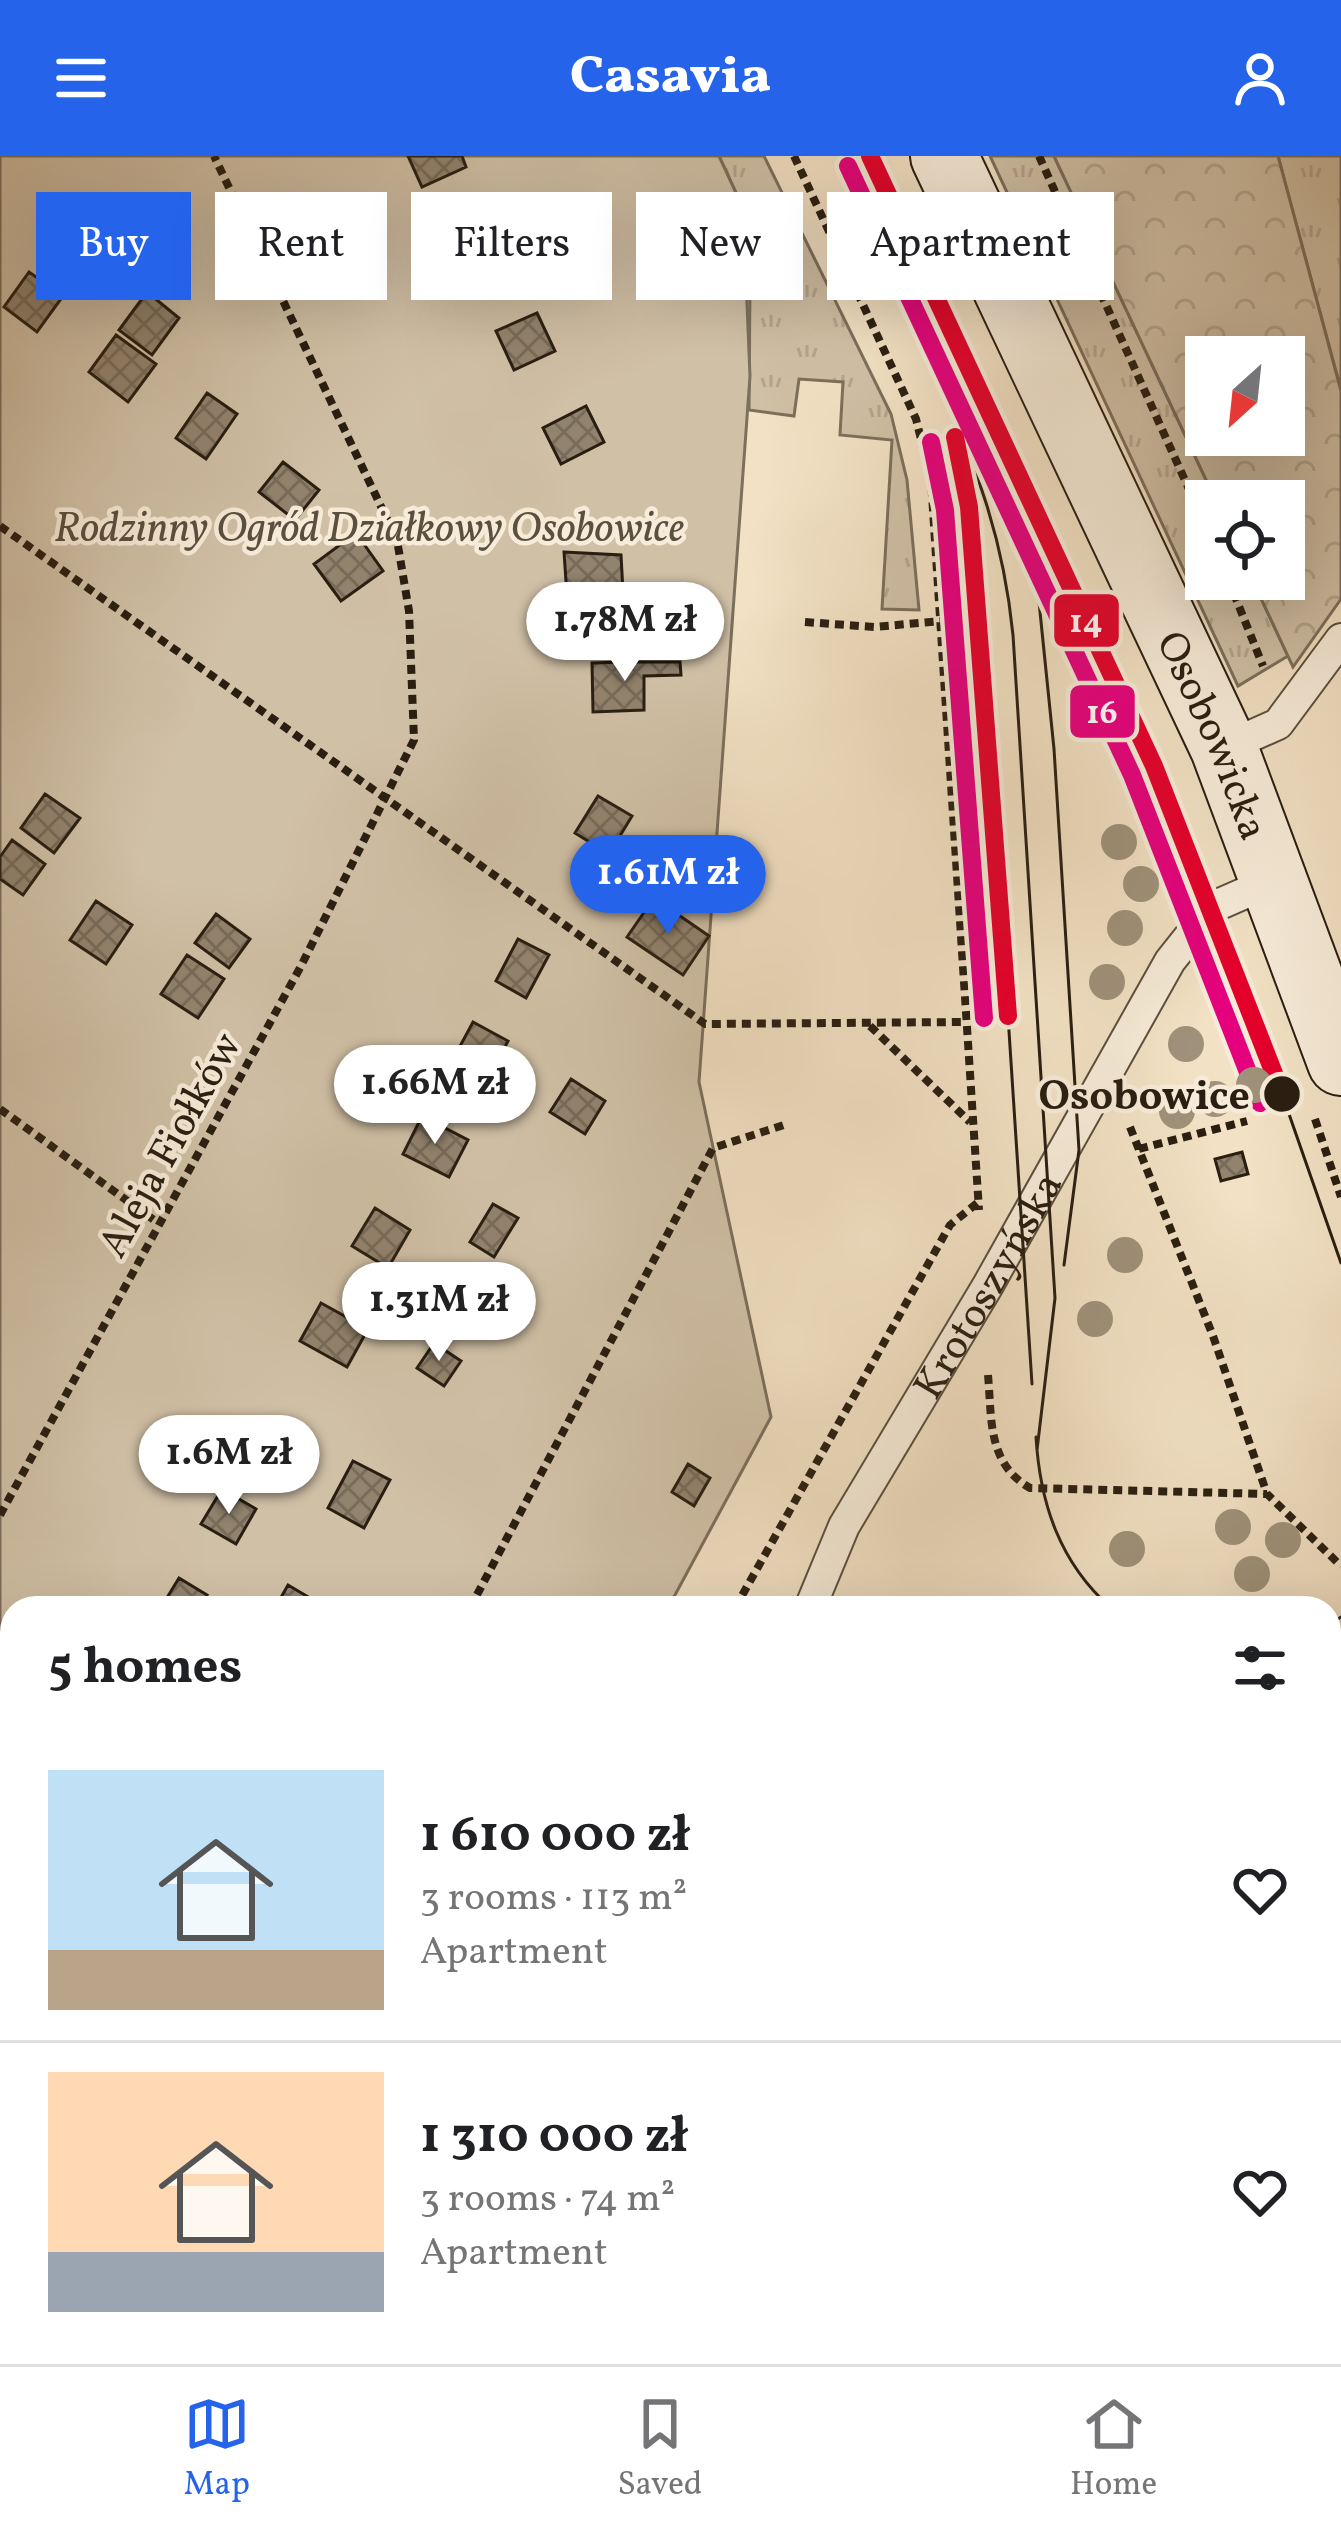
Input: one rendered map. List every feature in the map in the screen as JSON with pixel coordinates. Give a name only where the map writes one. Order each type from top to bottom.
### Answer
[{"type":"street","name":"Osobowicka","points":[[944,156],[1224,748],[1341,1062]]},
{"type":"lane","points":[[1224,748],[1278,724],[1341,639]]},
{"type":"lane","name":"Krotoszyńska","points":[[815,1596],[844,1526],[987,1287],[1169,961],[1213,907],[1276,879]]},
{"type":"path","name":"Aleja Fiołków","points":[[0,1515],[410,757],[417,721],[404,567],[384,506],[214,156]]},
{"type":"path","points":[[794,156],[916,419],[931,480],[995,1451],[1018,1481],[1043,1491],[1267,1494]]},
{"type":"path","points":[[1039,156],[1185,480]]},
{"type":"path","points":[[0,526],[705,1024],[964,1022]]},
{"type":"path","points":[[805,622],[874,627],[941,621]]},
{"type":"path","points":[[1152,694],[1099,715],[1174,886],[1162,906]]},
{"type":"path","points":[[1199,995],[1211,983],[1252,971]]},
{"type":"path","points":[[870,1026],[971,1123]]},
{"type":"path","points":[[0,1108],[158,1223]]},
{"type":"path","points":[[1125,1117],[1213,1336],[1267,1494],[1341,1566]]},
{"type":"path","points":[[1138,1149],[1247,1121]]},
{"type":"path","points":[[476,1596],[713,1148],[787,1124]]},
{"type":"path","points":[[742,1596],[950,1225],[992,1187]]},
{"type":"green space","name":"Rodzinny Ogród Działkowy Osobowice","points":[[0,156],[719,156],[736,192],[636,192],[636,300],[747,300],[750,376],[699,1082],[771,1417],[674,1596],[0,1596]]},
{"type":"green space","points":[[719,156],[764,156],[782,192],[736,192]]},
{"type":"green space","points":[[990,156],[1054,156],[1071,192],[1007,192]]},
{"type":"green space","points":[[1054,156],[1278,156],[1341,391],[1341,599],[1293,667],[1262,600],[1305,600],[1305,480],[1206,480],[1195,456],[1305,456],[1305,336],[1185,336],[1185,435],[1114,284],[1114,192],[1071,192]]},
{"type":"green space","points":[[1278,156],[1341,156],[1341,390]]},
{"type":"green space","points":[[803,235],[827,284],[827,300],[835,300],[891,414],[907,480],[919,610],[882,609],[892,440],[840,435],[843,382],[799,379],[794,416],[749,410],[750,300],[803,300]]},
{"type":"green space","points":[[1114,284],[1185,435],[1185,456],[1195,456],[1206,480],[1185,480],[1185,573],[1057,300],[1114,300]]},
{"type":"green space","points":[[1198,600],[1262,600],[1288,656],[1238,686]]},
{"type":"building","points":[[408,156],[462,156],[466,167],[422,187]]},
{"type":"building","points":[[29,272],[36,277],[36,300],[60,300],[37,332],[4,307]]},
{"type":"building","points":[[141,300],[157,300],[179,318],[152,355],[119,330]]},
{"type":"building","points":[[537,313],[555,351],[514,370],[496,331]]},
{"type":"building","points":[[116,335],[156,364],[128,402],[89,372]]},
{"type":"building","points":[[207,393],[237,414],[206,459],[176,438]]},
{"type":"building","points":[[586,406],[604,442],[561,464],[543,428]]},
{"type":"building","points":[[283,462],[319,490],[295,520],[259,492]]},
{"type":"building","points":[[356,533],[383,571],[341,601],[314,564]]},
{"type":"building","points":[[564,552],[621,555],[623,592],[567,596]]},
{"type":"building","points":[[680,662],[681,675],[644,676],[644,710],[593,712],[592,663]]},
{"type":"building","points":[[45,794],[80,818],[54,853],[21,828]]},
{"type":"building","points":[[598,796],[632,816],[609,854],[575,833]]},
{"type":"building","points":[[12,840],[45,864],[23,895],[0,879],[0,857]]},
{"type":"building","points":[[654,898],[709,936],[683,975],[627,937]]},
{"type":"building","points":[[96,901],[132,925],[106,964],[70,940]]},
{"type":"building","points":[[216,914],[250,939],[229,968],[195,943]]},
{"type":"building","points":[[518,939],[549,955],[526,998],[496,981]]},
{"type":"building","points":[[187,955],[224,979],[198,1018],[161,994]]},
{"type":"building","points":[[473,1022],[508,1041],[488,1079],[452,1061]]},
{"type":"building","points":[[571,1079],[605,1101],[585,1134],[550,1112]]},
{"type":"building","points":[[422,1116],[468,1140],[449,1177],[403,1154]]},
{"type":"building","points":[[1242,1152],[1248,1174],[1221,1181],[1215,1159]]},
{"type":"building","points":[[493,1204],[518,1218],[494,1257],[470,1242]]},
{"type":"building","points":[[375,1208],[410,1230],[388,1268],[352,1246]]},
{"type":"building","points":[[321,1303],[368,1329],[347,1367],[300,1341]]},
{"type":"building","points":[[434,1343],[461,1361],[444,1386],[417,1368]]},
{"type":"building","points":[[353,1461],[390,1480],[364,1528],[328,1508]]},
{"type":"building","points":[[688,1464],[710,1478],[694,1506],[672,1492]]},
{"type":"building","points":[[222,1489],[256,1509],[236,1544],[201,1524]]},
{"type":"building","points":[[179,1578],[207,1595],[206,1596],[168,1596]]},
{"type":"building","points":[[288,1585],[307,1596],[282,1596]]},
{"type":"tram line","points":[[934,375],[985,501],[1013,635],[1055,1298],[1037,1450]]},
{"type":"tram line","points":[[1010,536],[1039,602],[1054,749],[1079,1150],[1064,1265]]},
{"type":"tram line","points":[[1008,1016],[1032,1384]]},
{"type":"tram line","points":[[1282,1094],[1341,1263]]},
{"type":"tram line","points":[[1036,1437],[1042,1486],[1056,1531],[1078,1572],[1099,1596]]},
{"type":"transit line","name":"14","points":[[870,156],[1154,766],[1282,1094]]},
{"type":"transit line","name":"16","points":[[848,166],[1132,775],[1260,1103]]},
{"type":"transit line","name":"14","points":[[955,437],[969,507],[1008,1016]]},
{"type":"transit line","name":"16","points":[[931,442],[945,510],[984,1018]]},
{"type":"place","name":"Osobowice","points":[[1282,1094]]}]
